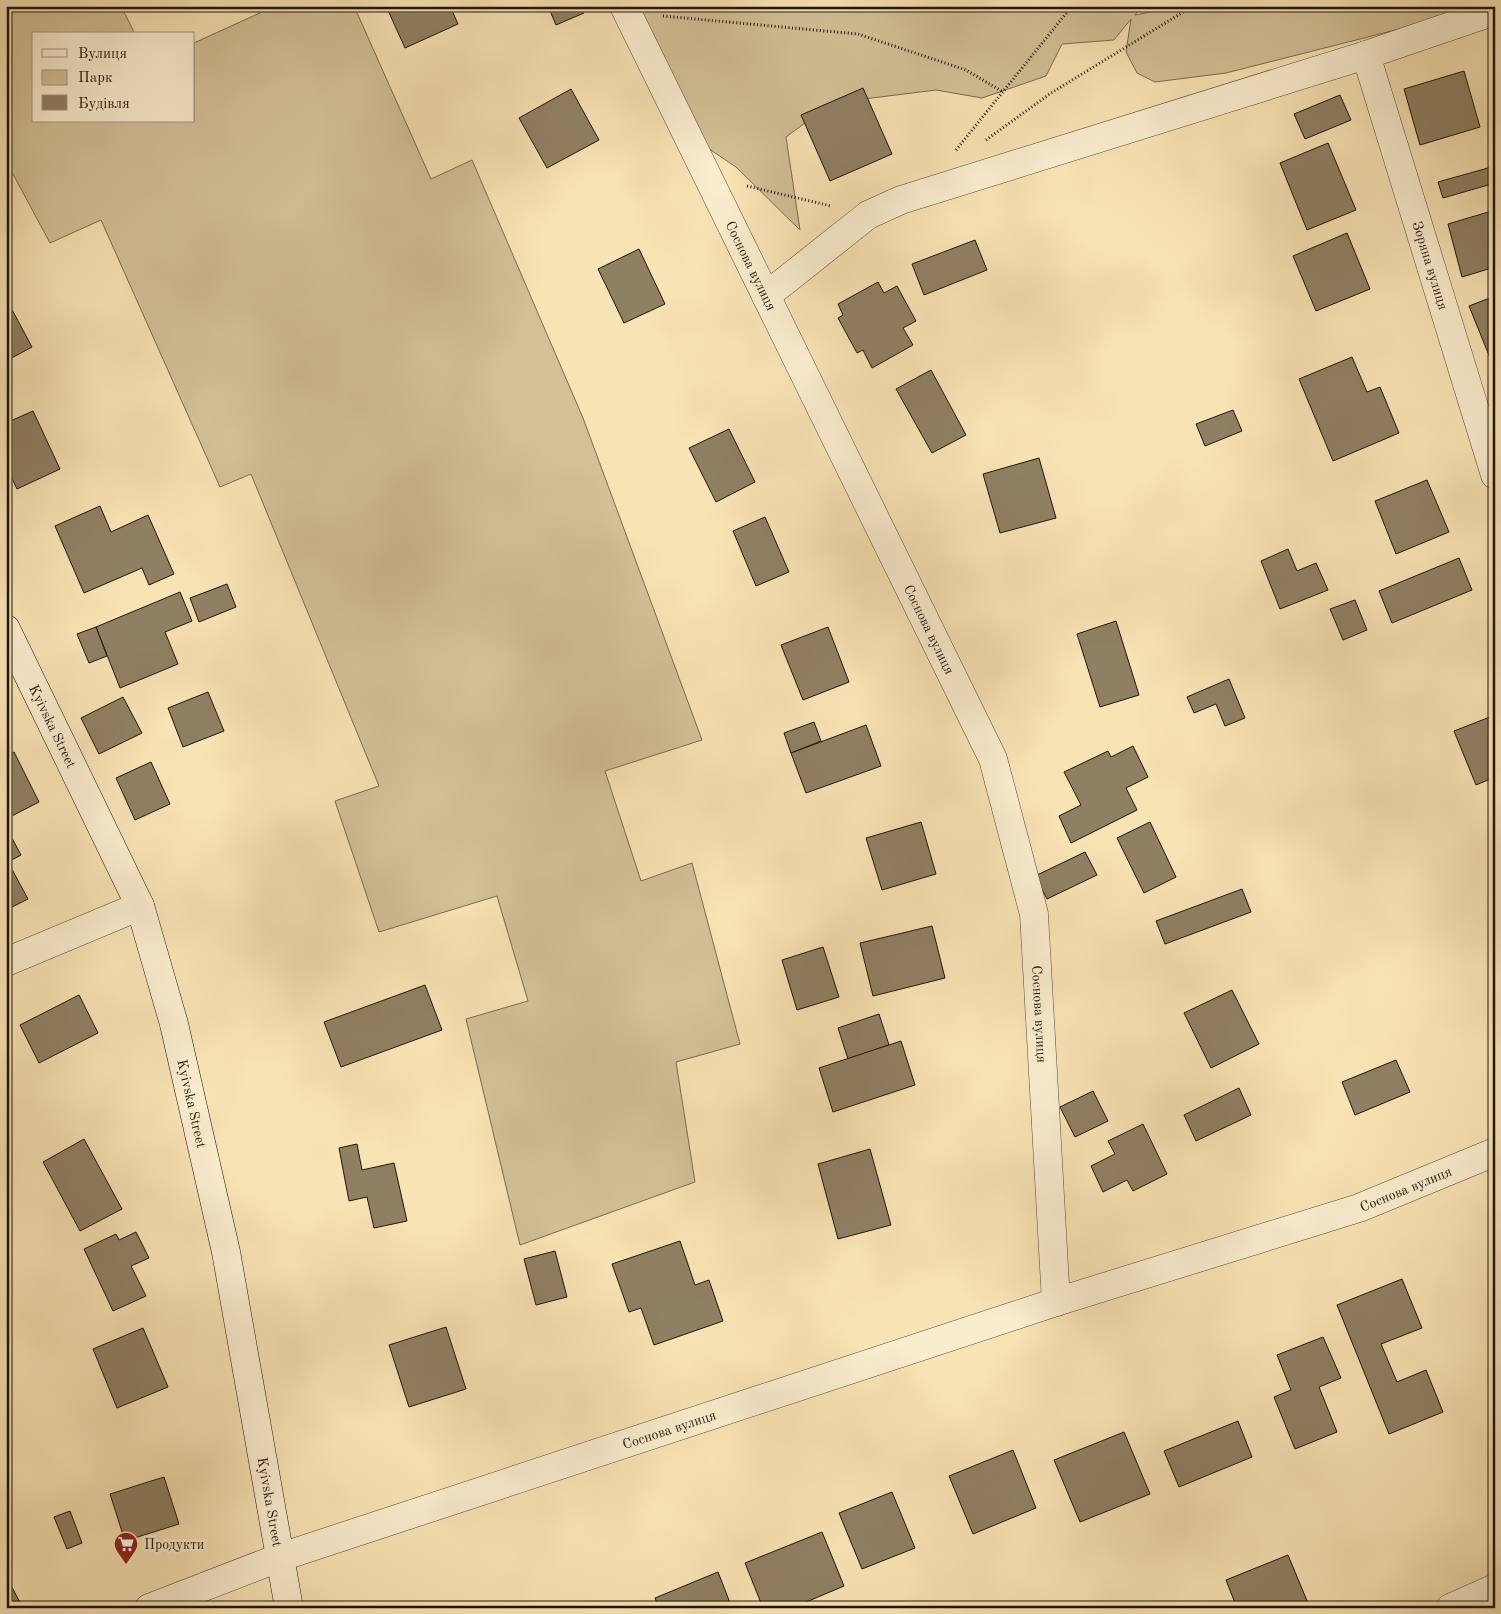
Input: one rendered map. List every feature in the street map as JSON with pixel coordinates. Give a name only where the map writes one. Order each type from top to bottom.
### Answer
[{"type":"street","name":"Соснова вулиця","points":[[626,10],[993,760],[1034,914],[1056,1302]]},
{"type":"street","points":[[766,296],[868,215],[901,200],[1366,55],[1495,11]]},
{"type":"street","name":"Зоряна вулиця","points":[[1366,55],[1495,475]]},
{"type":"street","name":"Kyivska Street","points":[[6,628],[140,906],[174,1024],[226,1252],[289,1608]]},
{"type":"street","points":[[6,962],[140,906]]},
{"type":"street","name":"Соснова вулиця","points":[[149,1608],[281,1557],[1056,1302],[1360,1208],[1495,1152]]},
{"type":"street","points":[[1450,1608],[1495,1588]]},
{"type":"path","points":[[955,152],[1072,6]]},
{"type":"path","points":[[983,142],[1051,93],[1193,6]]},
{"type":"path","points":[[626,10],[858,34],[966,70],[1003,92]]},
{"type":"path","points":[[708,176],[868,215]]},
{"type":"green space","points":[[6,6],[121,6],[134,32],[32,32],[32,122],[195,122],[195,43],[275,6],[354,6],[431,179],[472,160],[583,418],[702,740],[605,771],[641,881],[692,863],[740,1044],[676,1062],[695,1182],[520,1245],[466,1019],[528,1001],[497,896],[379,932],[335,801],[379,786],[251,474],[220,487],[101,220],[50,243],[6,161]]},
{"type":"green space","points":[[616,6],[1142,6],[1135,15],[1182,6],[1490,6],[1226,73],[1155,82],[1137,73],[1126,52],[1131,19],[1114,40],[1062,44],[1046,76],[982,98],[936,90],[832,103],[786,137],[800,230],[736,167],[693,138]]},
{"type":"building","points":[[386,6],[450,6],[458,24],[405,48]]},
{"type":"building","points":[[548,6],[582,6],[584,13],[556,25]]},
{"type":"building","points":[[1464,71],[1480,127],[1420,145],[1404,89]]},
{"type":"building","points":[[863,88],[892,154],[830,181],[801,115]]},
{"type":"building","points":[[571,89],[599,140],[547,168],[519,118]]},
{"type":"building","points":[[1340,95],[1351,120],[1305,139],[1294,114]]},
{"type":"building","points":[[1328,143],[1356,210],[1307,230],[1280,163]]},
{"type":"building","points":[[1495,166],[1495,183],[1443,198],[1438,182]]},
{"type":"building","points":[[1495,210],[1495,267],[1462,277],[1448,224]]},
{"type":"building","points":[[1347,233],[1370,289],[1316,311],[1293,256]]},
{"type":"building","points":[[975,240],[987,270],[924,295],[912,264]]},
{"type":"building","points":[[639,249],[665,304],[624,323],[598,269]]},
{"type":"building","points":[[878,282],[884,293],[897,286],[916,321],[903,328],[913,345],[872,368],[863,350],[857,353],[838,318],[843,315],[838,304]]},
{"type":"building","points":[[1495,296],[1495,370],[1469,306]]},
{"type":"building","points":[[10,306],[32,347],[6,361],[6,308]]},
{"type":"building","points":[[1352,357],[1367,392],[1380,387],[1399,433],[1333,461],[1299,379]]},
{"type":"building","points":[[931,370],[966,435],[932,453],[896,389]]},
{"type":"building","points":[[1233,410],[1242,431],[1205,446],[1196,424]]},
{"type":"building","points":[[33,411],[60,469],[17,489],[6,466],[6,423]]},
{"type":"building","points":[[729,429],[755,482],[716,502],[689,448]]},
{"type":"building","points":[[1039,458],[1056,518],[1000,533],[983,474]]},
{"type":"building","points":[[1427,480],[1449,532],[1396,554],[1375,501]]},
{"type":"building","points":[[100,506],[111,532],[148,515],[174,574],[149,585],[142,568],[84,593],[55,526]]},
{"type":"building","points":[[765,517],[789,572],[756,586],[733,531]]},
{"type":"building","points":[[1288,549],[1297,571],[1316,563],[1328,590],[1280,609],[1261,561]]},
{"type":"building","points":[[1459,558],[1472,590],[1392,623],[1379,591]]},
{"type":"building","points":[[227,584],[236,607],[199,622],[190,598]]},
{"type":"building","points":[[180,592],[192,621],[165,632],[178,664],[120,688],[96,627]]},
{"type":"building","points":[[1355,600],[1367,630],[1343,640],[1330,609]]},
{"type":"building","points":[[1116,621],[1139,695],[1100,707],[1077,634]]},
{"type":"building","points":[[96,627],[107,656],[89,663],[77,634]]},
{"type":"building","points":[[828,627],[849,682],[803,700],[781,645]]},
{"type":"building","points":[[1229,679],[1245,718],[1225,726],[1216,704],[1194,713],[1187,697]]},
{"type":"building","points":[[208,692],[224,731],[183,747],[168,708]]},
{"type":"building","points":[[123,697],[142,733],[99,754],[81,718]]},
{"type":"building","points":[[1495,715],[1495,777],[1476,785],[1454,731]]},
{"type":"building","points":[[814,722],[821,741],[791,753],[784,733]]},
{"type":"building","points":[[866,725],[881,766],[806,793],[791,753]]},
{"type":"building","points":[[1133,746],[1148,777],[1126,788],[1137,810],[1071,843],[1059,816],[1081,805],[1064,772],[1108,751],[1111,757]]},
{"type":"building","points":[[14,752],[39,802],[6,819],[6,756]]},
{"type":"building","points":[[151,762],[170,804],[135,820],[116,778]]},
{"type":"building","points":[[921,822],[936,874],[882,890],[866,838]]},
{"type":"building","points":[[1150,822],[1176,877],[1144,893],[1117,838]]},
{"type":"building","points":[[6,827],[21,855],[8,862],[28,899],[6,910]]},
{"type":"building","points":[[1085,852],[1097,875],[1047,899],[1035,876]]},
{"type":"building","points":[[1242,889],[1251,912],[1165,944],[1156,921]]},
{"type":"building","points":[[932,926],[945,978],[873,996],[860,943]]},
{"type":"building","points":[[823,947],[839,997],[797,1010],[782,960]]},
{"type":"building","points":[[425,985],[442,1030],[341,1067],[324,1022]]},
{"type":"building","points":[[1232,990],[1259,1044],[1211,1068],[1184,1013]]},
{"type":"building","points":[[79,995],[98,1033],[39,1063],[20,1025]]},
{"type":"building","points":[[879,1014],[889,1045],[848,1059],[838,1028]]},
{"type":"building","points":[[901,1041],[915,1085],[833,1112],[819,1068]]},
{"type":"building","points":[[1396,1060],[1410,1092],[1355,1115],[1342,1082]]},
{"type":"building","points":[[1239,1088],[1251,1115],[1196,1141],[1184,1115]]},
{"type":"building","points":[[1093,1091],[1108,1121],[1075,1137],[1060,1107]]},
{"type":"building","points":[[1143,1124],[1167,1174],[1133,1191],[1127,1180],[1103,1192],[1091,1166],[1115,1154],[1108,1141]]},
{"type":"building","points":[[84,1139],[122,1209],[80,1231],[43,1162]]},
{"type":"building","points":[[357,1144],[362,1170],[394,1163],[407,1221],[374,1228],[367,1197],[349,1201],[339,1148]]},
{"type":"building","points":[[870,1149],[891,1225],[838,1239],[818,1164]]},
{"type":"building","points":[[136,1232],[149,1258],[131,1266],[146,1296],[113,1311],[84,1249],[116,1234],[119,1240]]},
{"type":"building","points":[[680,1241],[695,1285],[709,1280],[723,1321],[654,1345],[641,1308],[629,1312],[612,1264]]},
{"type":"building","points":[[555,1251],[567,1297],[536,1305],[524,1259]]},
{"type":"building","points":[[1402,1279],[1422,1328],[1381,1344],[1397,1382],[1426,1370],[1443,1412],[1389,1434],[1337,1305]]},
{"type":"building","points":[[446,1327],[466,1389],[409,1407],[389,1345]]},
{"type":"building","points":[[143,1328],[168,1387],[117,1408],[93,1349]]},
{"type":"building","points":[[1323,1337],[1341,1378],[1319,1387],[1337,1432],[1295,1449],[1274,1397],[1291,1390],[1277,1355]]},
{"type":"building","points":[[1238,1421],[1252,1457],[1179,1487],[1164,1451]]},
{"type":"building","points":[[1124,1432],[1150,1494],[1080,1522],[1054,1460]]},
{"type":"building","points":[[1013,1450],[1036,1508],[973,1534],[949,1476]]},
{"type":"building","points":[[164,1477],[179,1524],[125,1541],[110,1494]]},
{"type":"building","points":[[892,1492],[915,1548],[862,1569],[839,1513]]},
{"type":"building","points":[[70,1511],[82,1543],[67,1549],[54,1517]]},
{"type":"building","points":[[822,1532],[844,1586],[792,1608],[763,1608],[745,1563]]},
{"type":"building","points":[[1288,1555],[1310,1608],[1237,1608],[1226,1580]]},
{"type":"building","points":[[718,1572],[732,1608],[659,1608],[655,1598]]},
{"type":"building","points":[[6,1576],[23,1608],[6,1608]]},
{"type":"place","name":"Продукти","points":[[126,1565]]}]
